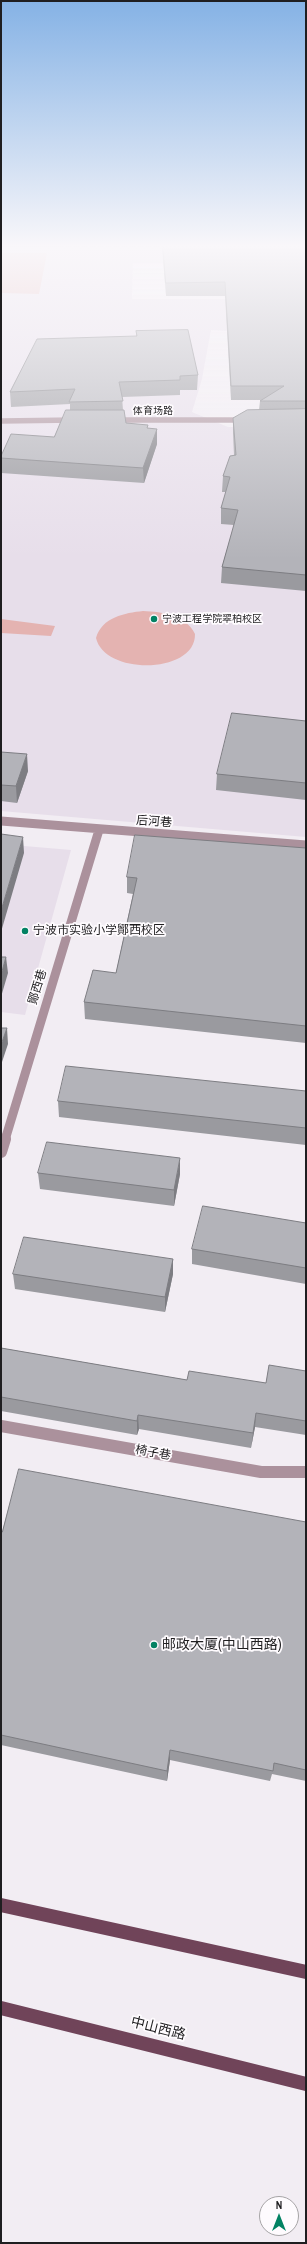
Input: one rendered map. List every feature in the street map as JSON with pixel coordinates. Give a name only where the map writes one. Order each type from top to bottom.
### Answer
[{"type":"main road","points":[[1,1905],[306,1972]]},
{"type":"main road","name":"中山西路","points":[[1,2008],[306,2084]]},
{"type":"street","points":[[1,421],[85,420]]},
{"type":"street","name":"体育场路","points":[[107,420],[254,420]]},
{"type":"street","name":"后河巷","points":[[1,821],[99,830],[306,845]]},
{"type":"street","name":"鄮西巷","points":[[1,1152],[99,830]]},
{"type":"street","name":"椅子巷","points":[[1,1426],[261,1472],[306,1472]]},
{"type":"shaded area","name":"宁波工程学院翠柏校区","points":[[1,350],[207,350],[202,379],[192,412],[228,427],[306,426],[306,837],[1,811]]},
{"type":"shaded area","points":[[143,611],[166,614],[186,623],[195,634],[191,647],[181,657],[166,663],[149,665],[132,664],[115,659],[103,650],[96,638],[103,625],[115,617]]},
{"type":"shaded area","points":[[1,619],[55,626],[51,636],[1,633]]},
{"type":"shaded area","name":"宁波市实验小学鄮西校区","points":[[1,844],[71,850],[25,1015],[1,1012]]},
{"type":"building","points":[[32,350],[192,350],[198,375],[180,376],[180,380],[119,382],[123,401],[69,402],[75,389],[10,392]]},
{"type":"building","points":[[229,350],[306,350],[306,401],[260,401],[284,386],[231,386]]},
{"type":"building","points":[[306,409],[306,575],[222,567],[238,510],[221,508],[230,477],[223,476],[230,456],[236,455],[233,418],[247,410]]},
{"type":"building","points":[[66,410],[124,410],[126,423],[148,425],[147,428],[157,429],[143,468],[1,458],[11,434],[54,437]]},
{"type":"building","points":[[232,713],[306,721],[306,783],[217,774]]},
{"type":"building","points":[[1,752],[27,754],[16,786],[1,785]]},
{"type":"building","points":[[1,834],[23,837],[1,911]]},
{"type":"building","points":[[135,835],[306,848],[306,1026],[84,1002],[93,970],[116,973],[137,878],[127,877]]},
{"type":"building","points":[[1,957],[6,957],[1,975]]},
{"type":"building","points":[[1,1028],[7,1028],[1,1045]]},
{"type":"building","points":[[66,1066],[306,1091],[306,1128],[58,1101]]},
{"type":"building","points":[[47,1142],[180,1158],[174,1190],[38,1173]]},
{"type":"building","points":[[203,1206],[306,1223],[306,1268],[192,1249]]},
{"type":"building","points":[[24,1237],[173,1259],[165,1297],[13,1274]]},
{"type":"building","points":[[1,1348],[187,1380],[189,1371],[266,1383],[269,1365],[306,1371],[306,1421],[256,1413],[253,1433],[138,1415],[137,1421],[1,1397]]},
{"type":"building","name":"邮政大厦(中山西路)","points":[[19,1469],[306,1522],[306,1770],[274,1763],[273,1771],[170,1750],[167,1771],[1,1735],[1,1532]]},
{"type":"place","name":"宁波工程学院翠柏校区","points":[[154,619]]},
{"type":"place","name":"宁波市实验小学鄮西校区","points":[[25,931]]},
{"type":"place","name":"邮政大厦(中山西路)","points":[[154,1645]]}]
